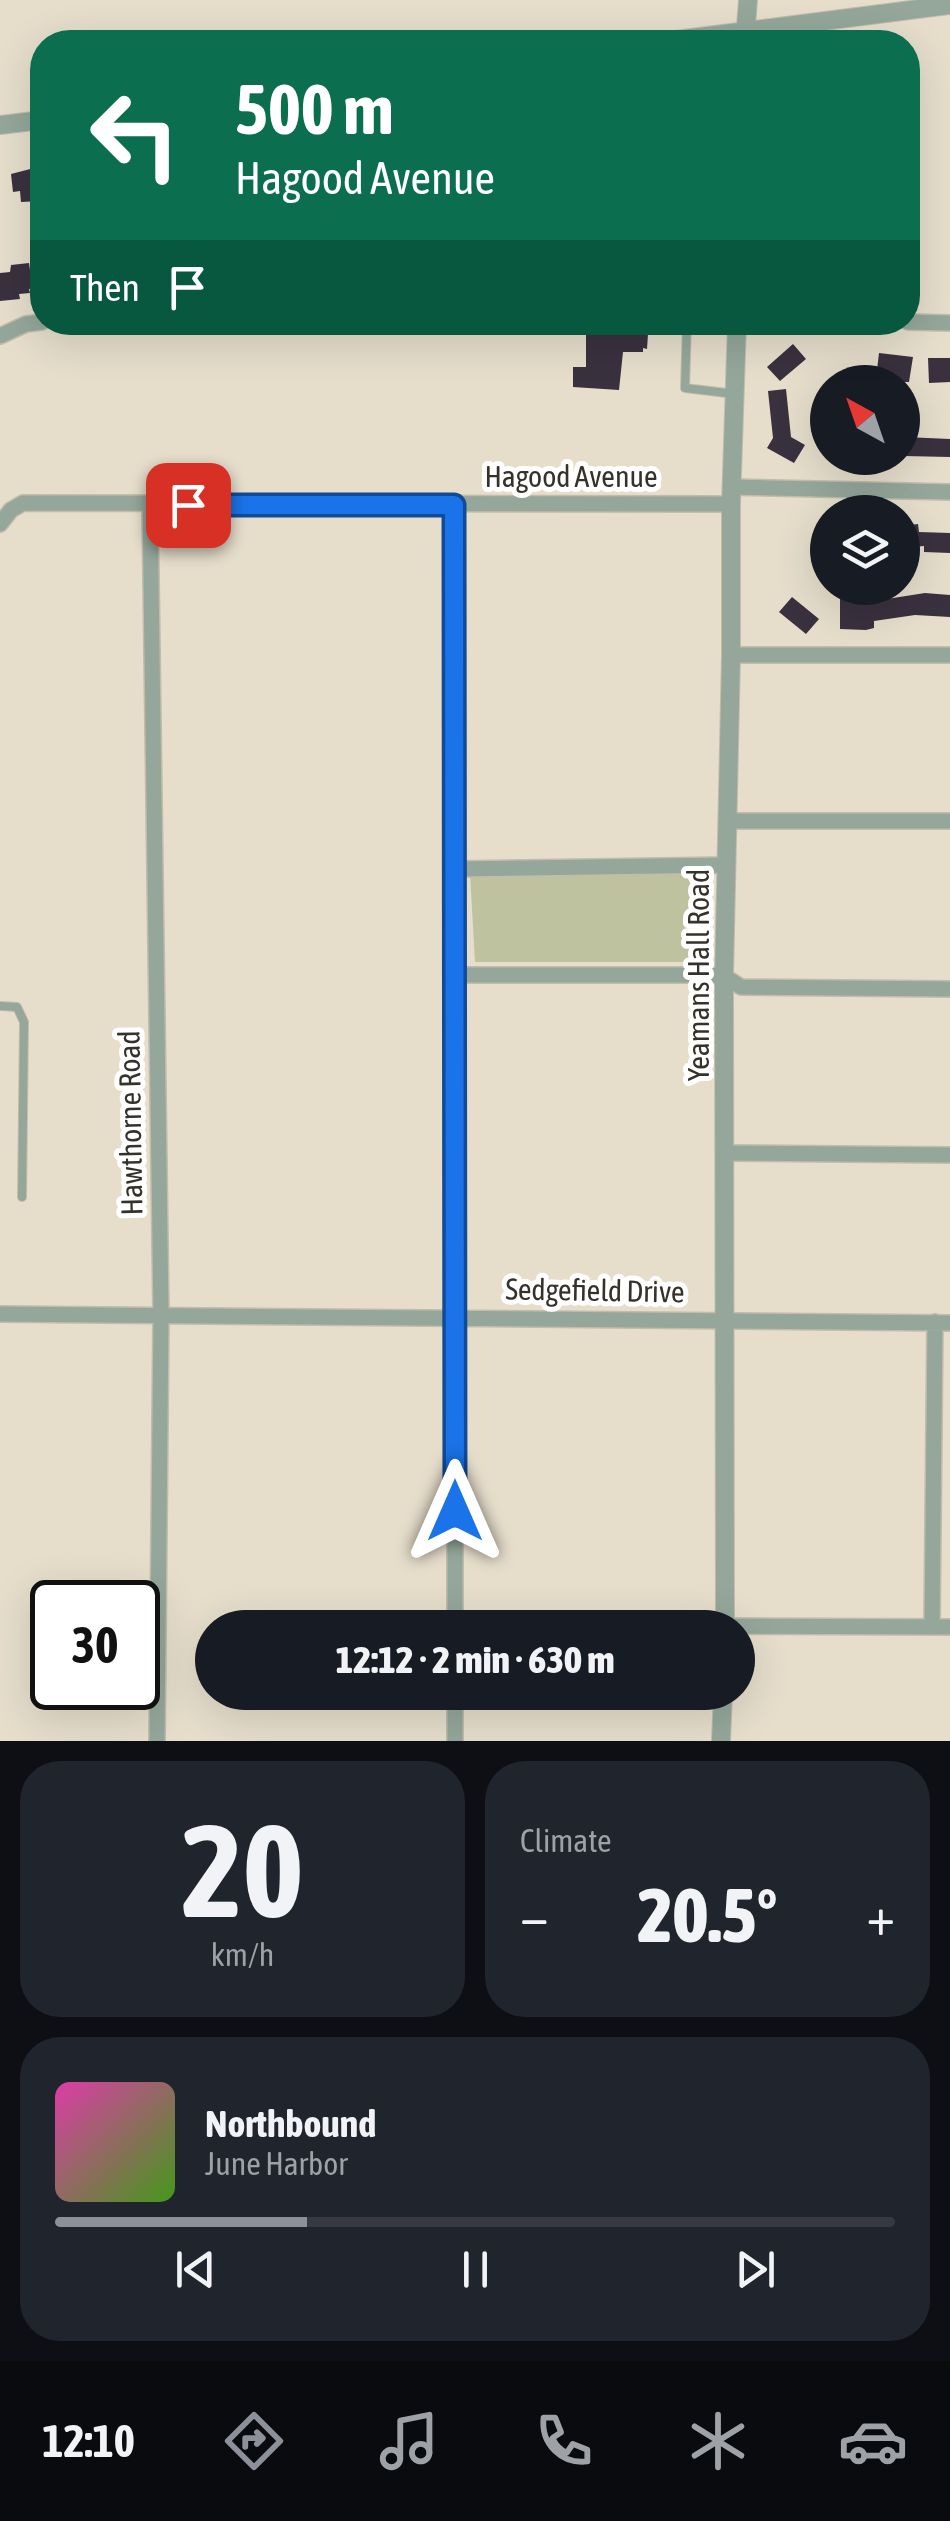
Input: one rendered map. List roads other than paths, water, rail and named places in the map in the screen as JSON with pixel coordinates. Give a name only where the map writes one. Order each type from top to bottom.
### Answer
[{"type":"street","points":[[746,30],[748,0]]},
{"type":"street","points":[[790,30],[950,5]]},
{"type":"street","points":[[0,125],[30,121]]},
{"type":"street","points":[[920,322],[950,323]]},
{"type":"street","points":[[0,336],[30,324]]},
{"type":"street","name":"Yeamans Hall Road","points":[[725,1610],[724,976],[737,335]]},
{"type":"street","name":"Hagood Avenue","points":[[0,524],[23,503],[454,505],[950,492]]},
{"type":"street","name":"Hawthorne Road","points":[[150,505],[161,1315],[157,1741]]},
{"type":"street","points":[[454,505],[455,1610]]},
{"type":"street","points":[[731,656],[950,655]]},
{"type":"street","points":[[727,821],[950,821]]},
{"type":"street","points":[[456,870],[727,865]]},
{"type":"street","points":[[456,975],[724,976],[741,987],[950,989]]},
{"type":"street","points":[[726,1153],[950,1155]]},
{"type":"street","name":"Sedgefield Drive","points":[[0,1314],[942,1322]]},
{"type":"street","points":[[932,1627],[942,1322]]},
{"type":"street","points":[[755,1627],[950,1626]]},
{"type":"street","points":[[455,1710],[455,1741]]},
{"type":"street","points":[[721,1741],[722,1710]]},
{"type":"lane","points":[[687,335],[685,388],[736,394]]},
{"type":"lane","points":[[0,1006],[17,1007],[24,1022],[22,1197]]}]
